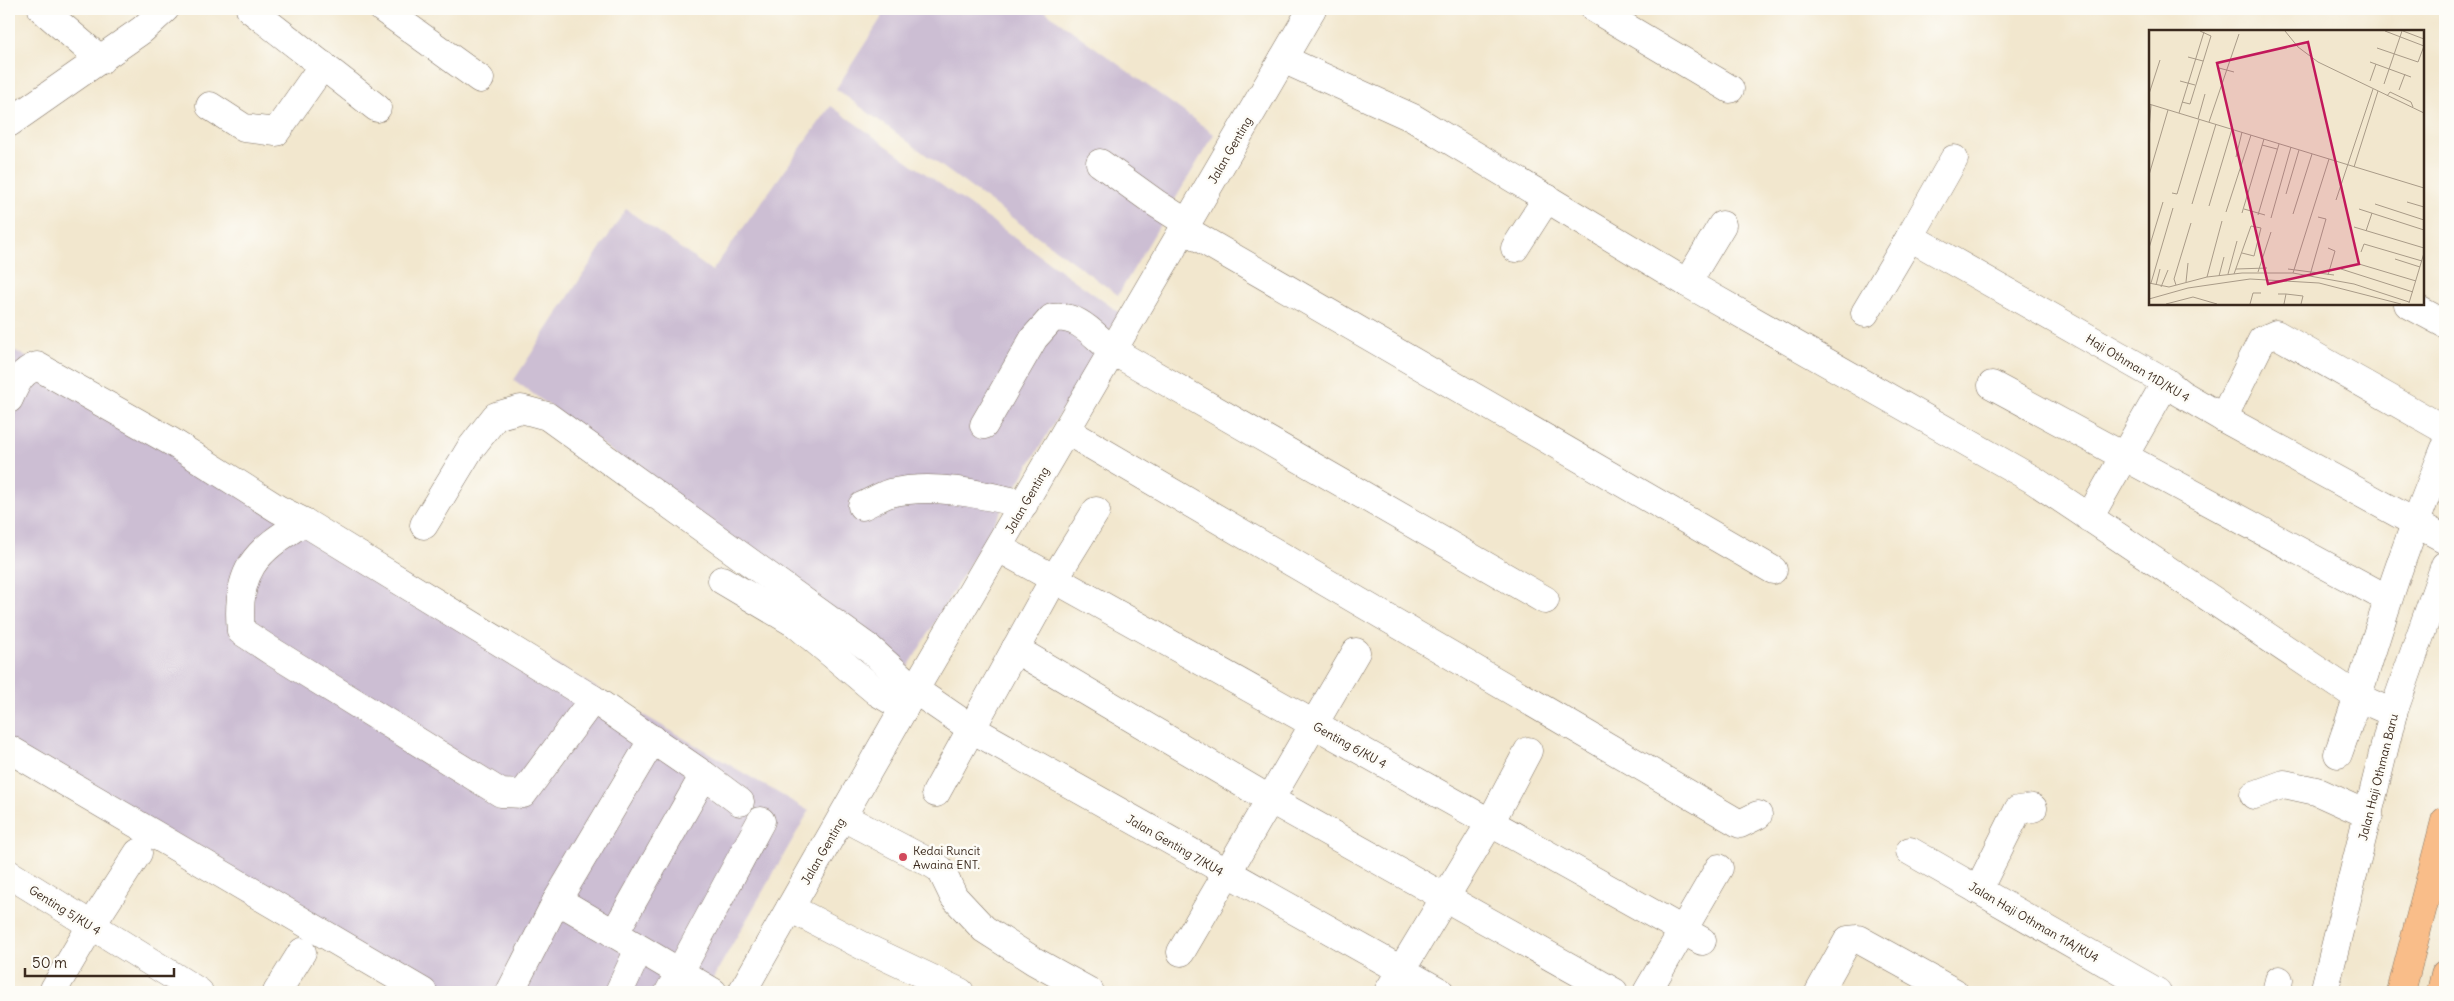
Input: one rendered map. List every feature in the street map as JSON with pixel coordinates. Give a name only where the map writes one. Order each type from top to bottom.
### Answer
[{"type":"highway","points":[[2401,992],[2445,821]]},
{"type":"highway","points":[[2441,992],[2445,974]]},
{"type":"street","points":[[42,9],[101,60]]},
{"type":"street","points":[[9,123],[101,60],[142,30],[165,9]]},
{"type":"street","points":[[250,9],[377,108]]},
{"type":"street","points":[[383,9],[480,79]]},
{"type":"street","name":"Jalan Genting","points":[[742,992],[909,699],[999,548],[1312,9]]},
{"type":"street","points":[[1595,9],[1730,89]]},
{"type":"street","points":[[1283,59],[1413,118],[1687,283],[2032,479],[2359,698],[2393,713]]},
{"type":"street","points":[[210,106],[244,128],[276,132],[323,65]]},
{"type":"street","points":[[1865,313],[1954,159]]},
{"type":"street","points":[[1100,163],[1186,226],[1773,570]]},
{"type":"street","points":[[1515,248],[1547,198]]},
{"type":"street","points":[[1687,283],[1722,225]]},
{"type":"street","name":"Haji Othman 11D/KU 4","points":[[1910,237],[2166,382],[2180,393],[2223,418],[2445,540]]},
{"type":"street","points":[[2410,305],[2445,324]]},
{"type":"street","points":[[984,425],[1034,338],[1052,318],[1064,316],[1078,321],[1113,351],[1545,600]]},
{"type":"street","points":[[2223,418],[2262,340],[2276,334],[2445,430]]},
{"type":"street","points":[[9,399],[19,378],[27,370],[37,366],[172,442],[593,699],[653,739],[740,802]]},
{"type":"street","points":[[2089,518],[2166,382]]},
{"type":"street","points":[[1992,385],[2388,599]]},
{"type":"street","points":[[424,525],[470,449],[496,416],[521,408],[547,416],[870,649],[909,699]]},
{"type":"street","points":[[1067,431],[1740,824],[1758,815]]},
{"type":"street","points":[[2338,754],[2359,698],[2388,599],[2415,523],[2445,448]]},
{"type":"street","points":[[862,506],[888,494],[926,488],[989,496],[1024,504]]},
{"type":"street","points":[[936,793],[1054,579],[1096,511]]},
{"type":"street","points":[[304,522],[282,535],[259,553],[242,585],[239,609],[241,630],[473,777],[501,793],[523,794],[593,699]]},
{"type":"street","name":"Genting 6/KU 4","points":[[999,548],[1692,936]]},
{"type":"street","name":"Jalan Haji Othman Baru","points":[[2324,992],[2393,713],[2445,565]]},
{"type":"street","points":[[722,580],[796,624],[877,692],[909,699]]},
{"type":"street","points":[[1015,649],[1269,799],[1614,992]]},
{"type":"street","points":[[1181,952],[1356,652]]},
{"type":"street","name":"Jalan Genting 7/KU4","points":[[909,699],[972,729],[1226,874],[1394,981],[1440,992]]},
{"type":"street","points":[[510,992],[556,902],[653,739]]},
{"type":"street","points":[[9,749],[423,992]]},
{"type":"street","points":[[1394,981],[1490,823],[1528,751]]},
{"type":"street","points":[[614,934],[704,775]]},
{"type":"street","points":[[2254,795],[2284,784],[2316,791],[2368,815]]},
{"type":"street","points":[[1978,890],[2018,810],[2033,808]]},
{"type":"street","points":[[843,817],[934,865],[941,870],[954,897],[984,929],[1034,961],[1090,992]]},
{"type":"street","points":[[675,983],[761,821]]},
{"type":"street","name":"Jalan Haji Othman 11A/KU4","points":[[1910,851],[2157,992]]},
{"type":"street","points":[[54,989],[91,926],[138,853]]},
{"type":"street","points":[[1653,990],[1692,936],[1720,868]]},
{"type":"street","name":"Genting 5/KU 4","points":[[9,874],[199,992]]},
{"type":"street","points":[[556,902],[566,905],[639,949],[675,983],[713,992]]},
{"type":"street","points":[[790,908],[867,948],[960,992]]},
{"type":"street","points":[[1819,992],[1848,940],[1858,939],[1954,992]]},
{"type":"street","points":[[619,992],[639,949]]},
{"type":"street","points":[[277,992],[302,952]]},
{"type":"shaded area","points":[[887,9],[1042,9],[1214,134],[1118,295],[836,89]]},
{"type":"shaded area","points":[[831,106],[1120,313],[908,667],[514,380],[626,209],[712,271]]},
{"type":"shaded area","points":[[9,347],[809,811],[705,992],[406,992],[9,762]]},
{"type":"place","name":"Kedai Runcit Awaina ENT.","points":[[903,857]]}]
